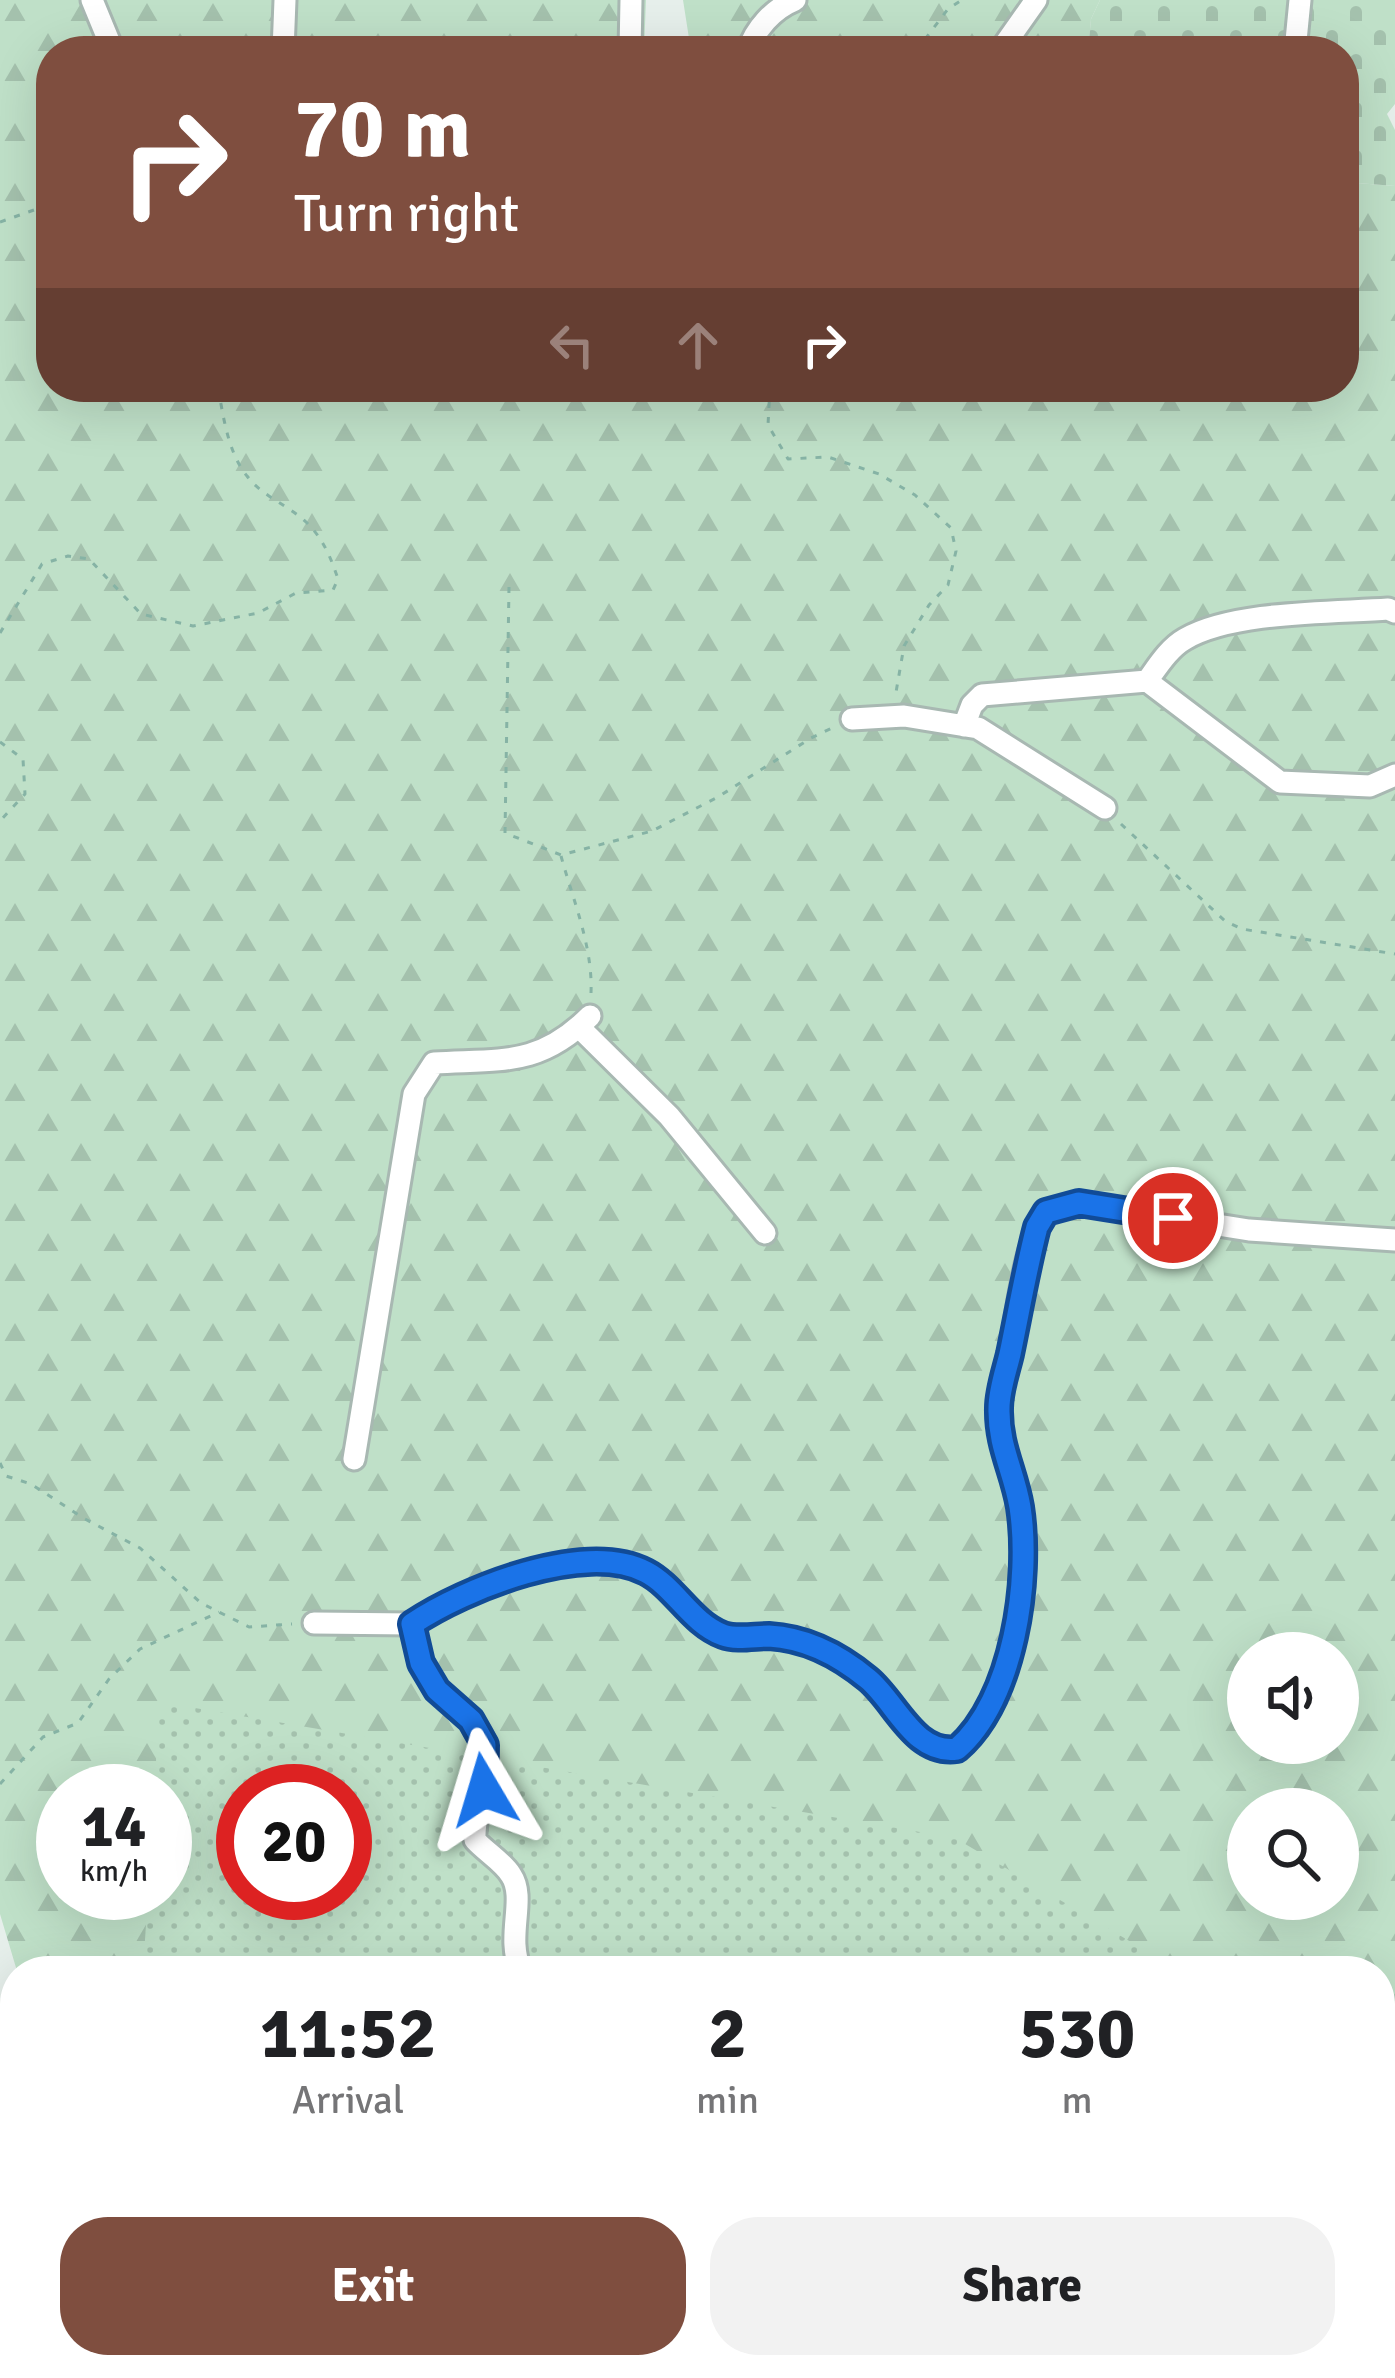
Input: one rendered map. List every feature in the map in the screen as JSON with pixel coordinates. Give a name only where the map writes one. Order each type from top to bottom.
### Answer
[{"type":"street","points":[[92,0],[106,36]]},
{"type":"street","points":[[284,36],[285,0]]},
{"type":"street","points":[[631,0],[631,36]]},
{"type":"street","points":[[753,36],[782,5],[795,0]]},
{"type":"street","points":[[1011,36],[1036,0]]},
{"type":"street","points":[[1296,36],[1300,0]]},
{"type":"street","points":[[1147,680],[1167,653],[1186,638],[1247,619],[1395,612]]},
{"type":"street","points":[[964,726],[972,705],[982,695],[1147,680],[1280,782],[1370,786],[1395,775]]},
{"type":"street","points":[[852,719],[894,716],[978,728],[1105,808]]},
{"type":"street","points":[[354,1460],[414,1094],[434,1063],[529,1057],[564,1042],[584,1022],[765,1233]]},
{"type":"street","points":[[314,1623],[412,1624],[493,1581],[551,1566],[628,1564],[650,1574],[697,1618],[726,1636],[798,1639],[832,1654],[871,1681],[932,1747],[957,1749],[992,1707],[1015,1628],[1024,1572],[1020,1504],[1000,1445],[998,1402],[1025,1272],[1046,1212],[1079,1203],[1249,1230],[1395,1240]]},
{"type":"street","points":[[412,1624],[421,1663],[437,1690],[471,1720],[485,1745],[484,1790],[474,1825],[475,1840],[508,1869],[518,1889],[512,1934],[517,1956]]},
{"type":"path","points":[[927,36],[948,9],[962,0]]},
{"type":"path","points":[[0,222],[36,209]]},
{"type":"path","points":[[0,633],[42,565],[68,556],[89,559],[141,614],[193,626],[258,613],[296,593],[333,590],[338,580],[327,549],[306,522],[244,474],[221,402]]},
{"type":"path","points":[[769,402],[768,425],[788,458],[828,457],[879,474],[915,495],[951,528],[956,550],[948,585],[929,605],[904,646],[897,668],[894,716]]},
{"type":"path","points":[[509,586],[505,833],[561,855],[652,831],[811,737],[852,719]]},
{"type":"path","points":[[0,742],[23,759],[25,794],[0,821]]},
{"type":"path","points":[[1105,808],[1225,922],[1242,929],[1395,954]]},
{"type":"path","points":[[561,855],[592,976],[584,1022]]},
{"type":"path","points":[[0,1463],[6,1476],[31,1484],[85,1520],[140,1548],[201,1603],[249,1627],[314,1623]]},
{"type":"path","points":[[0,1784],[43,1737],[77,1723],[109,1679],[140,1649],[220,1611]]},
{"type":"green space","points":[[0,0],[646,0],[645,36],[36,36],[36,402],[1359,402],[1359,183],[1395,186],[1395,1956],[13,1956],[0,1914]]},
{"type":"green space","points":[[683,0],[1100,0],[1089,36],[689,36]]},
{"type":"green space","points":[[1100,0],[1395,0],[1395,104],[1387,114],[1395,130],[1395,186],[1359,183],[1359,36],[1089,36]]},
{"type":"green space","points":[[160,1702],[955,1838],[1155,1956],[144,1956],[146,1920],[192,1920],[192,1764],[156,1764]]},
{"type":"route","points":[[484,1790],[485,1745],[471,1720],[437,1690],[421,1663],[412,1624],[493,1581],[551,1566],[628,1564],[650,1574],[697,1618],[726,1636],[798,1639],[832,1654],[871,1681],[932,1747],[957,1749],[992,1707],[1015,1628],[1024,1572],[1020,1504],[1000,1445],[998,1402],[1037,1227],[1046,1212],[1079,1203],[1173,1218]]}]
